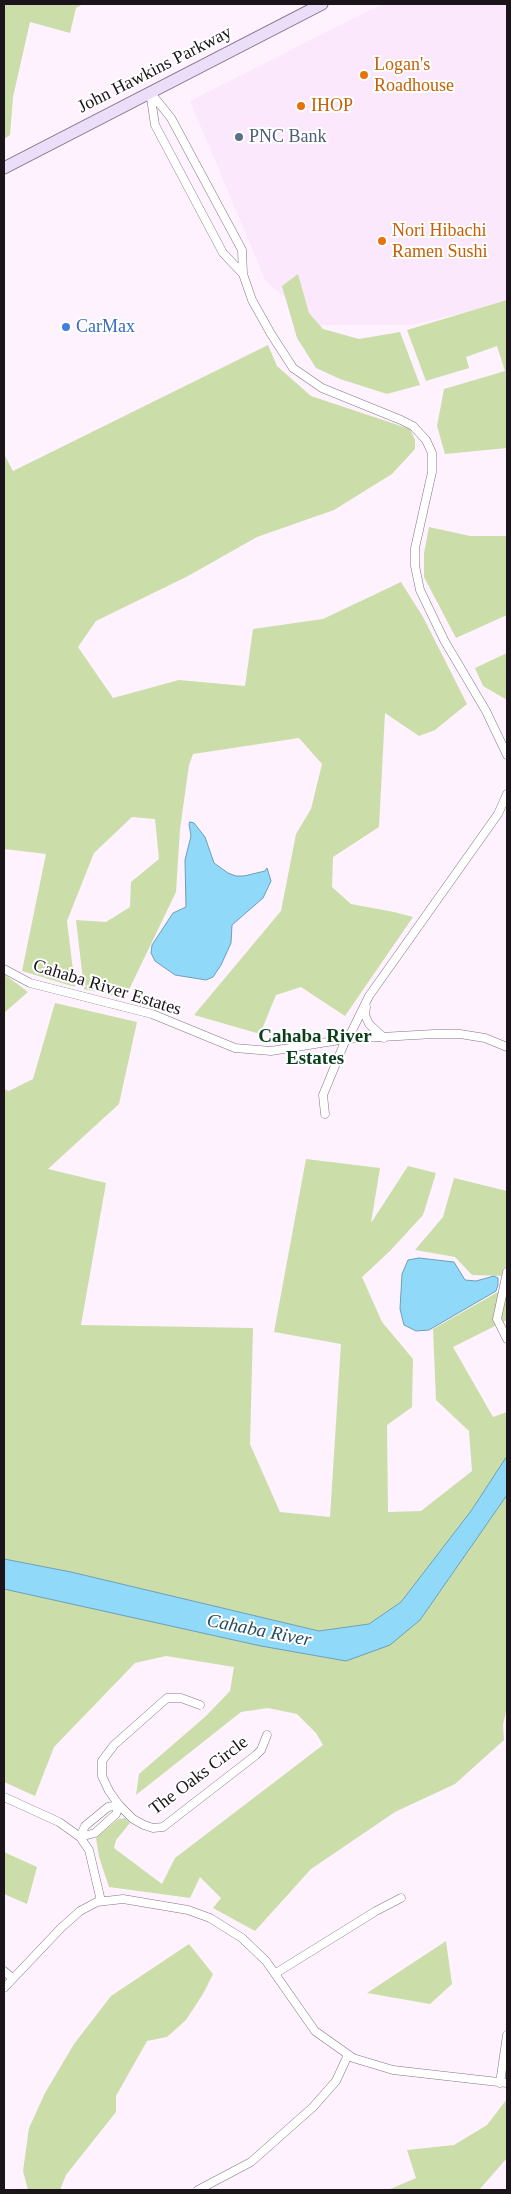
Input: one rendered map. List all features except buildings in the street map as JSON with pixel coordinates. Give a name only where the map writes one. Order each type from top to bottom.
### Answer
[{"type":"main road","name":"John Hawkins Parkway","points":[[4,168],[322,4]]},
{"type":"street","points":[[150,92],[156,125],[223,253],[243,274]]},
{"type":"street","points":[[150,92],[171,118],[242,250],[243,274],[252,300],[293,368],[322,388],[413,426],[426,440],[432,453],[432,472],[415,548],[415,566],[420,590],[438,627],[486,711],[507,755]]},
{"type":"street","points":[[325,1114],[323,1095],[347,1039],[374,988],[498,814],[507,794]]},
{"type":"street","name":"Cahaba River Estates","points":[[4,968],[30,982],[152,1014],[235,1048],[271,1051],[347,1039],[460,1034],[484,1038],[507,1047]]},
{"type":"street","points":[[366,1006],[369,1024],[384,1038]]},
{"type":"street","points":[[507,1272],[497,1319],[507,1338]]},
{"type":"street","name":"The Oaks Circle","points":[[200,1705],[180,1698],[167,1698],[106,1754],[102,1761],[102,1776],[119,1806],[133,1819],[144,1825],[153,1828],[163,1827],[256,1755],[261,1750],[267,1735]]},
{"type":"street","points":[[4,1797],[59,1822],[80,1837],[89,1850],[101,1901]]},
{"type":"street","points":[[80,1837],[85,1826],[108,1807],[119,1806]]},
{"type":"street","name":"The Oaks Circle","points":[[80,1837],[95,1833],[116,1814],[119,1806]]},
{"type":"street","points":[[276,1973],[376,1911],[401,1898]]},
{"type":"street","points":[[4,1988],[75,1916],[90,1905],[101,1901],[123,1899],[188,1910],[210,1918],[242,1938],[266,1960],[301,2014],[315,2031],[348,2055],[363,2062],[393,2070],[504,2083],[507,2036]]},
{"type":"street","points":[[4,1971],[12,1978]]},
{"type":"street","points":[[198,2190],[251,2162],[313,2107],[336,2081],[348,2055]]},
{"type":"shaded area","points":[[382,4],[507,4],[507,302],[412,325],[319,325],[266,282],[190,101]]},
{"type":"green space","points":[[4,4],[83,4],[76,8],[70,33],[30,22],[13,97],[10,135],[4,139]]},
{"type":"green space","points":[[298,274],[309,313],[323,329],[359,339],[400,332],[420,385],[387,394],[340,379],[316,368],[297,338],[282,286]]},
{"type":"green space","points":[[507,300],[507,448],[445,454],[437,426],[444,389],[505,371],[497,346],[466,357],[469,368],[426,381],[407,330]]},
{"type":"green space","points":[[268,345],[277,366],[311,396],[410,429],[415,440],[415,449],[392,474],[334,510],[257,537],[188,576],[96,621],[78,647],[113,698],[179,680],[245,686],[253,629],[323,619],[401,582],[423,617],[467,704],[435,730],[419,736],[385,713],[379,827],[333,857],[332,887],[351,904],[413,917],[345,1016],[301,987],[276,995],[260,1034],[194,1015],[281,911],[296,834],[311,809],[322,764],[299,738],[193,754],[189,765],[180,829],[176,892],[125,998],[84,989],[76,920],[106,922],[130,907],[131,882],[159,859],[155,819],[132,817],[94,853],[67,921],[75,987],[22,971],[46,854],[4,849],[4,454],[13,471]]},
{"type":"green space","points":[[429,527],[470,536],[507,536],[507,615],[456,638],[424,577],[424,553]]},
{"type":"green space","points":[[507,653],[507,700],[483,686],[475,668]]},
{"type":"green space","points":[[4,974],[28,992],[4,1013]]},
{"type":"green space","points":[[55,1003],[137,1022],[119,1104],[48,1169],[106,1183],[81,1325],[253,1328],[250,1444],[280,1512],[330,1517],[341,1344],[274,1332],[306,1159],[380,1168],[371,1223],[408,1166],[436,1173],[423,1215],[390,1251],[362,1277],[382,1322],[413,1359],[412,1407],[387,1425],[388,1512],[421,1511],[472,1471],[469,1431],[436,1400],[433,1329],[503,1289],[507,1298],[507,1320],[453,1347],[493,1417],[507,1412],[507,1456],[471,1511],[401,1602],[369,1624],[319,1631],[71,1572],[4,1559],[4,1089],[9,1091],[33,1079]]},
{"type":"green space","points":[[454,1178],[507,1191],[507,1279],[506,1276],[472,1275],[455,1257],[415,1250],[443,1217]]},
{"type":"green space","points":[[507,1495],[507,1707],[503,1725],[504,1740],[455,1784],[395,1812],[311,1869],[255,1931],[213,1908],[221,1898],[200,1877],[190,1898],[109,1887],[99,1857],[96,1838],[118,1819],[125,1818],[130,1823],[116,1840],[114,1848],[162,1884],[175,1858],[323,1745],[316,1733],[297,1714],[268,1708],[241,1712],[136,1795],[139,1774],[206,1716],[230,1691],[234,1667],[166,1656],[135,1663],[54,1747],[35,1796],[4,1782],[4,1589],[261,1646],[346,1661],[420,1620]]},
{"type":"green space","points":[[4,1852],[37,1867],[27,1904],[4,1894]]},
{"type":"green space","points":[[446,1941],[452,1984],[430,2004],[367,1993]]},
{"type":"green space","points":[[189,1944],[213,1974],[186,2020],[167,2037],[147,2041],[116,2096],[116,2112],[66,2175],[60,2190],[28,2190],[23,2171],[29,2128],[45,2093],[74,2044],[111,1996]]},
{"type":"green space","points":[[507,2099],[507,2158],[479,2190],[388,2190],[416,2178],[407,2150],[454,2145],[487,2125]]},
{"type":"water","points":[[190,822],[194,823],[205,837],[214,863],[236,876],[265,871],[267,868],[271,881],[263,898],[232,925],[231,943],[221,965],[213,977],[206,980],[175,975],[155,961],[151,953],[152,945],[173,913],[186,907],[185,860],[191,836]]},
{"type":"water","points":[[419,1258],[454,1262],[465,1280],[476,1281],[494,1276],[498,1278],[496,1291],[429,1330],[416,1331],[404,1325],[400,1309],[402,1274],[408,1260]]},
{"type":"water","name":"Cahaba River","points":[[507,1456],[507,1495],[420,1620],[390,1645],[346,1661],[261,1646],[4,1589],[4,1559],[71,1572],[319,1631],[369,1624],[401,1602],[471,1511]]},
{"type":"place","name":"Logan's Roadhouse","points":[[364,75]]},
{"type":"place","name":"IHOP","points":[[301,106]]},
{"type":"place","name":"PNC Bank","points":[[239,137]]},
{"type":"place","name":"Nori Hibachi Ramen Sushi","points":[[382,241]]},
{"type":"place","name":"CarMax","points":[[66,327]]},
{"type":"district","name":"Cahaba River Estates","points":[[315,1048]]}]
